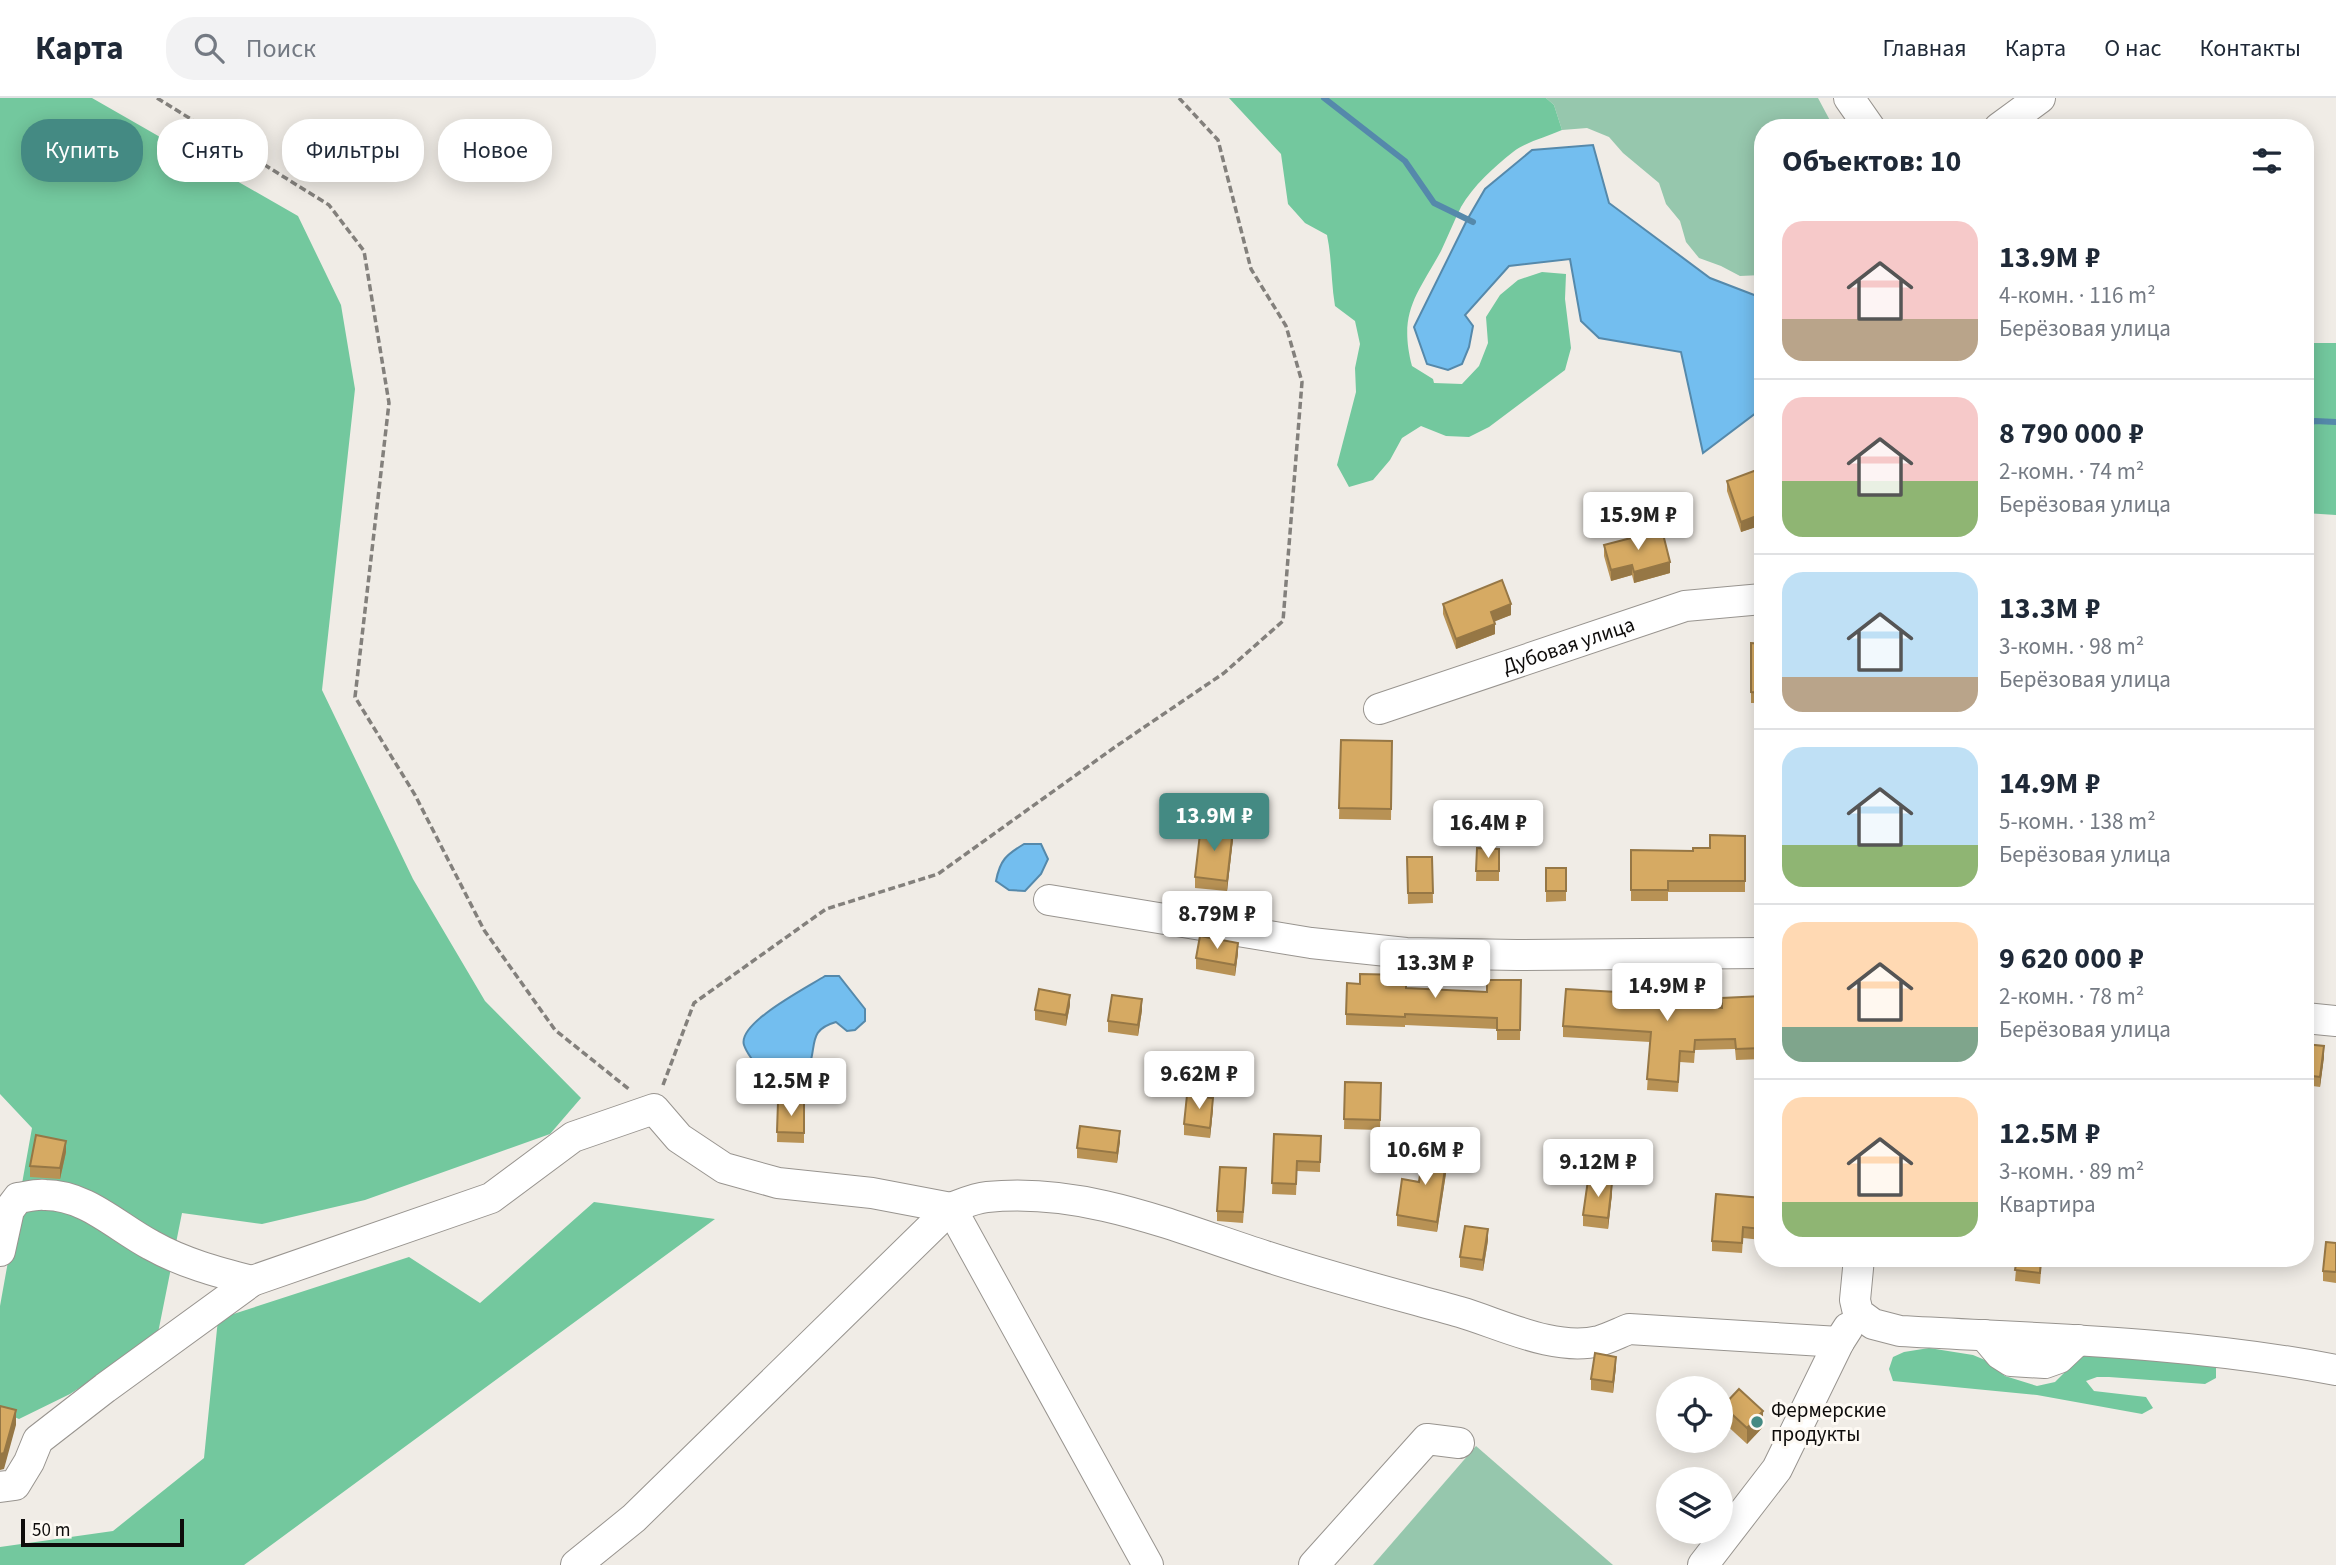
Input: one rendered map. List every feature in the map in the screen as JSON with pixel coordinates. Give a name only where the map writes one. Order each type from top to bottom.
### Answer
[{"type":"street","points":[[1849,98],[1864,119]]},
{"type":"street","points":[[2011,119],[2040,98]]},
{"type":"street","name":"Дубовая улица","points":[[1379,709],[1685,606],[1754,600]]},
{"type":"street","points":[[1049,900],[1311,943],[1406,953],[1754,953]]},
{"type":"street","points":[[2314,1019],[2336,1021]]},
{"type":"street","points":[[0,1487],[15,1485],[38,1440],[253,1281],[491,1198],[573,1137],[654,1109],[679,1139],[724,1168],[778,1184],[872,1193],[951,1208]]},
{"type":"street","points":[[0,1251],[9,1210],[18,1198],[44,1194],[69,1198],[103,1214],[151,1245],[197,1266],[253,1281]]},
{"type":"street","points":[[576,1565],[634,1518],[951,1208],[984,1197],[1039,1195],[1107,1206],[1176,1224],[1266,1256],[1473,1316],[1519,1333],[1560,1342],[1597,1341],[1629,1329],[1839,1342]]},
{"type":"street","points":[[951,1208],[1148,1565]]},
{"type":"street","points":[[1858,1267],[1855,1300],[1858,1313],[1873,1324],[1899,1331],[2186,1347],[2268,1357],[2336,1370]]},
{"type":"street","points":[[1703,1565],[1777,1469],[1839,1342],[1858,1313]]},
{"type":"street","points":[[1314,1565],[1427,1439],[1459,1443]]},
{"type":"path","points":[[157,98],[329,205],[364,251],[389,403],[355,697],[415,795],[484,930],[555,1030],[654,1109],[694,1003],[826,909],[938,874],[1115,747],[1224,673],[1283,621],[1302,382],[1286,326],[1251,269],[1218,140],[1179,98]]},
{"type":"green space","points":[[0,98],[92,98],[129,119],[21,119],[21,182],[143,182],[143,127],[157,135],[157,182],[239,182],[298,216],[341,305],[355,389],[322,690],[413,879],[485,1001],[581,1098],[550,1134],[365,1200],[262,1224],[182,1213],[157,1338],[70,1394],[19,1419],[0,1411],[0,1306],[32,1128],[0,1094]]},
{"type":"green space","points":[[1229,98],[1546,98],[1554,105],[1562,130],[1518,148],[1484,177],[1466,199],[1412,305],[1407,331],[1408,347],[1412,366],[1433,379],[1434,383],[1462,384],[1479,366],[1488,343],[1486,317],[1500,295],[1518,280],[1542,272],[1566,274],[1565,299],[1571,348],[1565,370],[1489,427],[1469,437],[1446,436],[1421,426],[1402,438],[1390,460],[1373,480],[1349,487],[1337,465],[1356,392],[1355,368],[1360,344],[1355,321],[1335,306],[1327,235],[1305,223],[1288,204],[1281,154]]},
{"type":"green space","points":[[1546,98],[1818,98],[1829,119],[1754,119],[1754,275],[1740,276],[1699,258],[1686,242],[1680,221],[1666,204],[1659,183],[1623,153],[1609,137],[1587,128],[1562,130],[1554,105]]},
{"type":"green space","points":[[2314,343],[2336,343],[2336,515],[2314,514]]},
{"type":"green space","points":[[594,1202],[715,1219],[244,1565],[0,1565],[0,1547],[113,1531],[204,1458],[218,1319],[409,1257],[480,1303]]},
{"type":"green space","points":[[1929,1348],[1973,1355],[1985,1360],[2005,1376],[2037,1386],[2055,1382],[2081,1356],[2093,1353],[2216,1365],[2216,1378],[2205,1384],[2109,1377],[2086,1381],[2094,1391],[2146,1397],[2153,1408],[2142,1414],[2037,1395],[1893,1381],[1889,1369],[1893,1357],[1904,1352]]},
{"type":"green space","points":[[1476,1446],[1613,1565],[1373,1565]]},
{"type":"water","points":[[1593,145],[1609,203],[1710,278],[1754,295],[1754,415],[1703,453],[1681,352],[1599,338],[1581,321],[1570,259],[1509,266],[1465,315],[1473,326],[1462,364],[1448,370],[1427,364],[1414,327],[1485,189],[1532,150]]},
{"type":"water","points":[[1024,844],[1041,844],[1048,859],[1041,874],[1025,891],[1009,890],[996,881],[1000,868],[1008,855]]},
{"type":"water","points":[[825,976],[839,976],[865,1009],[865,1021],[855,1030],[847,1031],[836,1022],[821,1029],[815,1039],[809,1067],[784,1082],[774,1084],[749,1055],[744,1045],[745,1036],[762,1016]]},
{"type":"building","points":[[1754,471],[1754,517],[1741,522],[1727,481]]},
{"type":"building","points":[[1662,530],[1670,562],[1634,572],[1632,565],[1611,570],[1604,545]]},
{"type":"building","points":[[1502,580],[1511,604],[1491,612],[1495,624],[1456,639],[1443,604]]},
{"type":"building","points":[[1751,643],[1754,643],[1754,692],[1751,692]]},
{"type":"building","points":[[1341,740],[1392,741],[1391,809],[1339,808]]},
{"type":"building","points":[[1201,825],[1233,829],[1227,881],[1195,877]]},
{"type":"building","points":[[1710,835],[1745,836],[1745,881],[1668,881],[1668,890],[1631,890],[1631,850],[1693,851],[1693,848],[1710,848]]},
{"type":"building","points":[[1477,848],[1499,849],[1499,871],[1476,871]]},
{"type":"building","points":[[1407,857],[1432,857],[1433,893],[1408,893]]},
{"type":"building","points":[[1546,868],[1566,868],[1566,891],[1546,891]]},
{"type":"building","points":[[1200,936],[1238,943],[1235,965],[1196,958]]},
{"type":"building","points":[[1360,974],[1406,975],[1406,988],[1487,992],[1487,980],[1521,980],[1520,1030],[1497,1030],[1497,1018],[1346,1014],[1347,983],[1360,984]]},
{"type":"building","points":[[1039,989],[1070,995],[1066,1015],[1035,1010]]},
{"type":"building","points":[[1566,989],[1685,996],[1684,1005],[1722,1008],[1722,998],[1754,996],[1754,1048],[1736,1049],[1735,1039],[1695,1040],[1694,1052],[1680,1051],[1678,1082],[1647,1079],[1651,1032],[1563,1026]]},
{"type":"building","points":[[1112,995],[1142,999],[1138,1025],[1108,1021]]},
{"type":"building","points":[[2314,1045],[2324,1046],[2320,1077],[2314,1076]]},
{"type":"building","points":[[1345,1082],[1381,1083],[1380,1120],[1344,1119]]},
{"type":"building","points":[[1187,1095],[1213,1098],[1210,1128],[1184,1124]]},
{"type":"building","points":[[778,1102],[804,1103],[804,1133],[777,1132]]},
{"type":"building","points":[[1080,1126],[1120,1131],[1117,1153],[1077,1148]]},
{"type":"building","points":[[1274,1134],[1321,1136],[1320,1162],[1297,1161],[1296,1184],[1272,1183]]},
{"type":"building","points":[[36,1135],[66,1141],[60,1168],[30,1166]]},
{"type":"building","points":[[1424,1145],[1448,1149],[1437,1222],[1397,1215],[1402,1179],[1419,1182]]},
{"type":"building","points":[[1220,1167],[1246,1168],[1243,1212],[1217,1211]]},
{"type":"building","points":[[1588,1180],[1612,1183],[1608,1218],[1583,1215]]},
{"type":"building","points":[[1716,1194],[1754,1197],[1754,1228],[1743,1227],[1742,1243],[1712,1241]]},
{"type":"building","points":[[1465,1226],[1488,1229],[1483,1260],[1460,1257]]},
{"type":"building","points":[[2326,1242],[2336,1243],[2336,1272],[2323,1271]]},
{"type":"building","points":[[2016,1267],[2040,1267],[2040,1273],[2015,1270]]},
{"type":"building","points":[[1595,1353],[1616,1357],[1613,1382],[1591,1379]]},
{"type":"building","points":[[1739,1389],[1763,1411],[1747,1428],[1733,1415],[1733,1395]]},
{"type":"building","points":[[0,1406],[16,1410],[4,1453],[0,1454]]},
{"type":"waterway","points":[[1324,98],[1405,161],[1434,203],[1473,222]]},
{"type":"waterway","points":[[2314,421],[2336,422]]},
{"type":"place","name":"Фермерские продукты","points":[[1757,1422]]}]
